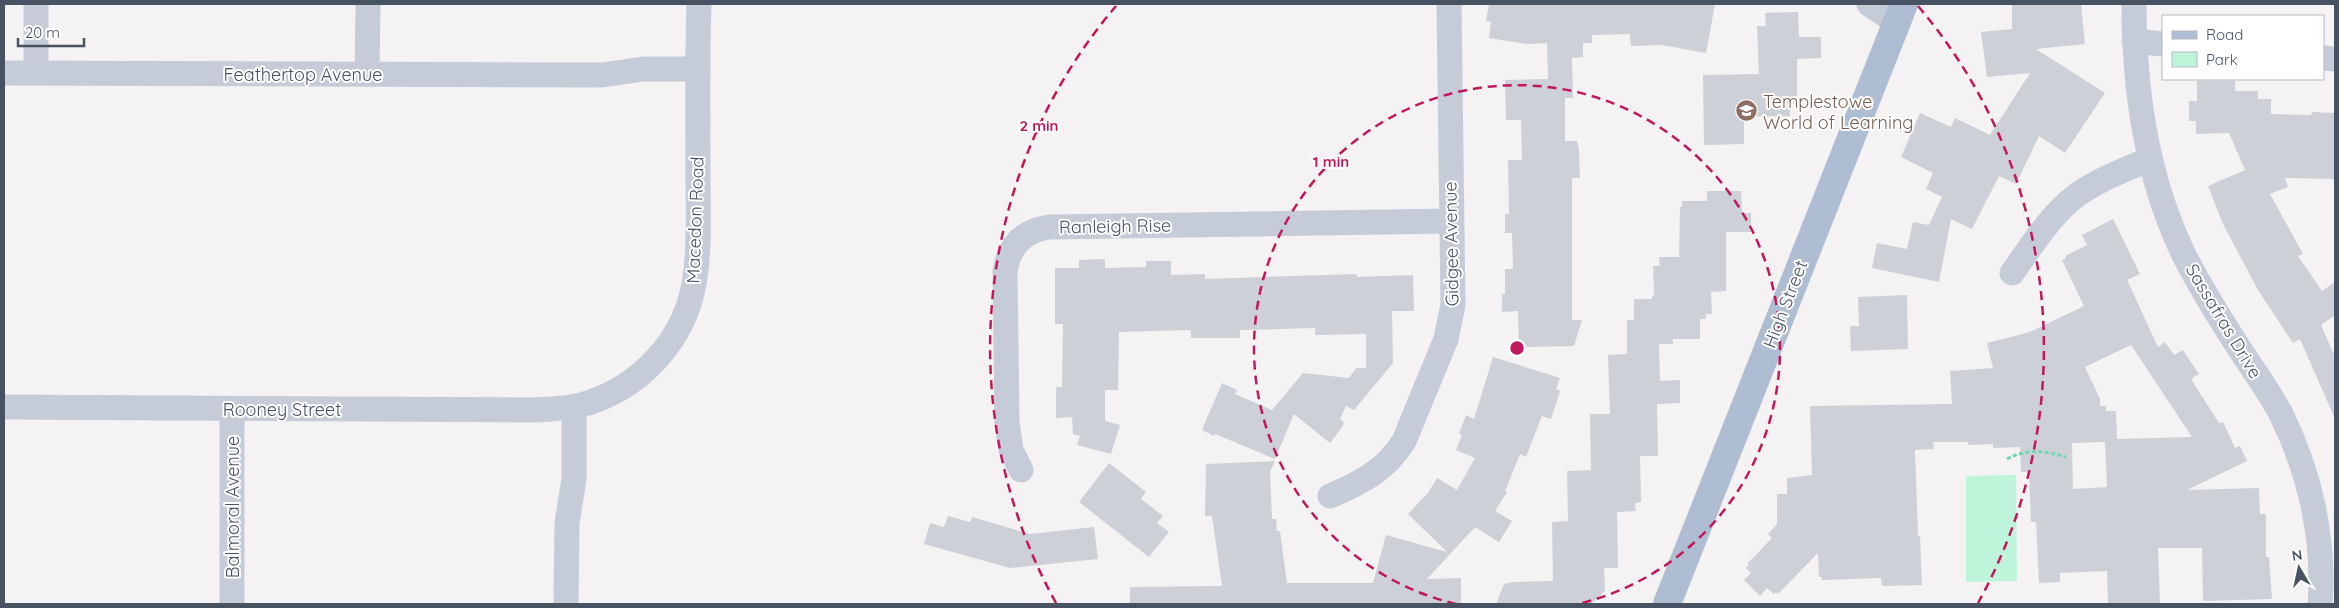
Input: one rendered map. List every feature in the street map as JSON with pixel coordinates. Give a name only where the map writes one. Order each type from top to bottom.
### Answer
[{"type":"main road","name":"High Street","points":[[1667,604],[1900,13]]},
{"type":"street","points":[[36,4],[36,73]]},
{"type":"street","points":[[368,4],[368,74]]},
{"type":"street","name":"Macedon Road","points":[[567,408],[591,402],[619,389],[644,372],[672,340],[687,310],[695,277],[697,259],[698,4]]},
{"type":"street","name":"Gidgee Avenue","points":[[1330,496],[1373,475],[1390,460],[1404,441],[1446,339],[1452,313],[1449,4]]},
{"type":"street","points":[[1869,4],[1900,13]]},
{"type":"street","name":"Sassafras Drive","points":[[2134,4],[2134,41],[2140,110],[2150,159],[2184,255],[2212,308],[2280,413],[2298,450],[2308,481],[2315,516],[2325,602]]},
{"type":"street","points":[[2134,41],[2162,44]]},
{"type":"street","name":"Feathertop Avenue","points":[[4,73],[602,75],[642,69],[698,76]]},
{"type":"street","points":[[2012,273],[2058,212],[2076,196],[2104,179],[2150,159]]},
{"type":"street","name":"Ranleigh Rise","points":[[1021,470],[1011,450],[1007,422],[1005,271],[1009,252],[1029,232],[1049,226],[1451,221]]},
{"type":"street","name":"Rooney Street","points":[[4,408],[567,408]]},
{"type":"street","points":[[566,604],[567,523],[574,479],[567,408]]},
{"type":"street","name":"Balmoral Avenue","points":[[232,409],[232,604]]},
{"type":"path","points":[[2008,459],[2017,453],[2034,451],[2048,452],[2066,457]]},
{"type":"green space","points":[[2016,475],[2017,581],[1966,582],[1966,476]]},
{"type":"building","points":[[1489,4],[1715,4],[1706,53],[1662,45],[1631,46],[1630,34],[1592,35],[1592,43],[1583,43],[1583,57],[1572,58],[1573,98],[1565,98],[1565,141],[1577,141],[1579,150],[1580,178],[1572,178],[1572,320],[1582,320],[1574,346],[1519,347],[1518,311],[1502,312],[1502,294],[1505,294],[1505,269],[1513,269],[1512,233],[1505,233],[1505,214],[1509,214],[1508,160],[1522,160],[1521,120],[1506,120],[1505,80],[1548,79],[1547,43],[1528,44],[1489,38],[1491,22],[1486,21]]},
{"type":"building","points":[[2012,4],[2081,4],[2085,44],[2036,49],[2105,93],[2065,153],[2039,136],[2016,184],[1999,176],[1972,229],[1951,219],[1939,282],[1872,268],[1877,243],[1907,249],[1913,222],[1929,225],[1942,197],[1926,189],[1933,173],[1901,157],[1920,113],[1951,127],[1955,118],[1990,135],[2030,73],[1987,77],[1981,32],[2012,29]]},
{"type":"building","name":"Templestowe World of Learning","points":[[1798,12],[1799,37],[1821,37],[1821,58],[1797,59],[1797,104],[1790,104],[1790,116],[1744,117],[1744,144],[1704,145],[1703,75],[1759,74],[1757,26],[1766,26],[1765,13]]},
{"type":"building","points":[[2197,81],[2235,81],[2235,91],[2258,91],[2258,99],[2271,99],[2271,114],[2311,115],[2312,112],[2335,113],[2335,179],[2285,178],[2288,187],[2270,194],[2303,254],[2298,256],[2322,291],[2335,282],[2335,315],[2321,325],[2335,357],[2335,419],[2300,339],[2293,343],[2258,290],[2223,224],[2208,186],[2245,170],[2229,133],[2196,134],[2196,121],[2189,121],[2189,101],[2197,101]]},
{"type":"building","points":[[1707,191],[1741,191],[1742,213],[1751,213],[1751,232],[1726,232],[1726,291],[1711,292],[1712,314],[1706,314],[1706,319],[1700,319],[1700,339],[1673,339],[1673,344],[1659,344],[1660,381],[1680,380],[1680,403],[1657,404],[1658,456],[1640,456],[1641,502],[1635,503],[1636,511],[1617,512],[1618,568],[1604,568],[1605,591],[1591,604],[1496,604],[1504,584],[1511,582],[1553,581],[1552,522],[1568,521],[1567,471],[1591,470],[1590,414],[1610,414],[1608,355],[1627,354],[1627,320],[1634,320],[1634,299],[1652,299],[1652,296],[1654,296],[1653,266],[1660,266],[1659,257],[1679,257],[1680,207],[1682,207],[1682,201],[1707,201]]},
{"type":"building","points":[[2113,219],[2140,274],[2127,280],[2158,347],[2165,342],[2174,355],[2183,350],[2199,374],[2191,379],[2219,423],[2223,422],[2235,448],[2240,446],[2247,461],[2187,490],[2259,488],[2260,514],[2266,514],[2266,557],[2269,557],[2272,599],[2203,601],[2202,548],[2158,548],[2160,604],[2108,604],[2107,571],[2060,573],[2060,582],[2039,583],[2036,522],[2031,522],[2029,472],[2021,472],[2020,447],[1993,448],[1993,444],[1968,445],[1968,442],[1933,442],[1934,449],[1915,450],[1922,585],[1882,586],[1881,578],[1822,580],[1822,577],[1819,577],[1818,553],[1778,594],[1776,592],[1774,594],[1767,588],[1760,596],[1744,580],[1751,573],[1746,568],[1749,565],[1747,564],[1772,538],[1768,534],[1777,524],[1777,494],[1787,494],[1787,478],[1812,475],[1810,406],[1952,404],[1950,371],[1993,368],[1987,343],[2030,332],[2084,306],[2062,260],[2066,258],[2065,256],[2087,245],[2082,235]],"holes":[[[2131,345],[2192,437],[2117,439],[2116,411],[2106,411],[2106,406],[2100,406],[2100,399],[2085,367]],[[2105,442],[2107,487],[2073,489],[2072,443]]]},
{"type":"building","points":[[1105,259],[1105,268],[1146,267],[1146,261],[1171,261],[1171,275],[1205,274],[1205,279],[1357,274],[1357,277],[1413,275],[1414,311],[1392,311],[1393,363],[1354,410],[1346,406],[1340,419],[1344,422],[1343,426],[1330,443],[1294,414],[1275,459],[1202,430],[1222,383],[1237,390],[1235,394],[1272,410],[1303,373],[1349,378],[1356,368],[1366,368],[1366,334],[1315,335],[1315,328],[1240,330],[1240,338],[1191,338],[1191,330],[1119,332],[1118,390],[1105,390],[1105,421],[1120,425],[1111,454],[1077,445],[1080,436],[1073,434],[1072,417],[1056,418],[1056,387],[1062,387],[1063,324],[1055,324],[1055,268],[1079,268],[1079,260]]},
{"type":"building","points":[[1907,295],[1908,349],[1851,351],[1850,326],[1859,326],[1858,297]]},
{"type":"building","points":[[1493,357],[1560,378],[1556,389],[1560,391],[1551,419],[1542,416],[1526,457],[1520,454],[1505,491],[1507,492],[1495,511],[1512,521],[1499,542],[1475,527],[1427,579],[1461,578],[1461,604],[1130,604],[1130,587],[1222,586],[1212,516],[1205,516],[1206,464],[1275,461],[1270,472],[1272,519],[1276,519],[1277,531],[1280,531],[1287,583],[1373,583],[1386,535],[1447,552],[1408,514],[1428,493],[1437,478],[1457,490],[1475,458],[1456,450],[1462,435],[1459,434],[1466,415],[1474,419]]},
{"type":"building","points":[[1109,463],[1146,492],[1141,499],[1163,516],[1157,523],[1169,532],[1149,557],[1079,502]]},
{"type":"building","points":[[948,516],[970,522],[972,517],[1030,534],[1094,527],[1098,559],[1010,568],[924,544],[930,523],[944,527]]},
{"type":"place","name":"Templestowe World of Learning","points":[[1747,111]]}]
